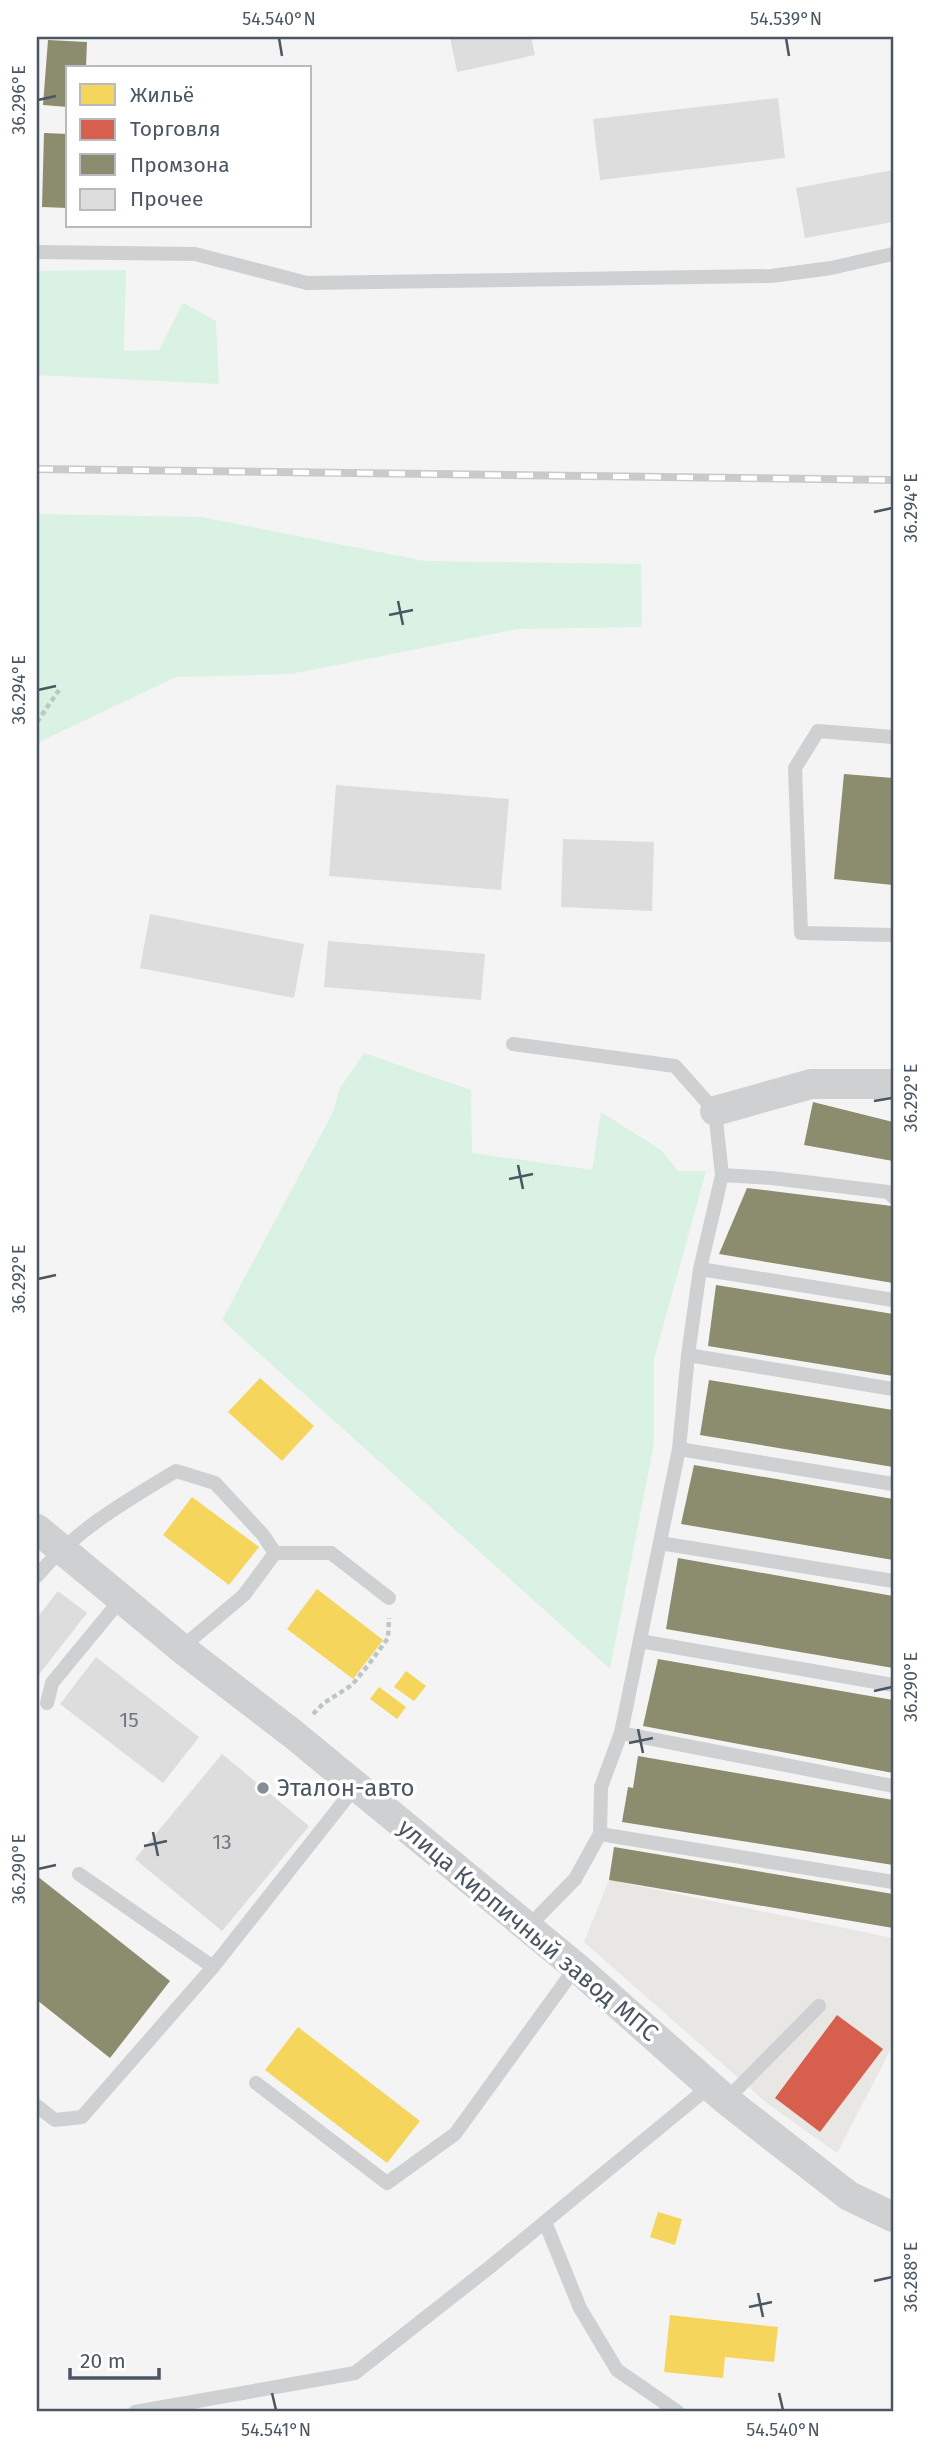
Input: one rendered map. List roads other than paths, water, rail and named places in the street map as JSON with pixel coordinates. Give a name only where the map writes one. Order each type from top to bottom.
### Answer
[{"type":"street","points":[[715,1111],[811,1084],[893,1084]]},
{"type":"street","name":"улица Кирпичный завод МПС","points":[[37,1529],[528,1927],[718,2093],[849,2196],[893,2217]]},
{"type":"lane","points":[[37,252],[195,254],[307,283],[771,276],[831,268],[893,254]]},
{"type":"lane","points":[[893,737],[818,731],[795,768],[800,933],[893,936]]},
{"type":"lane","points":[[513,1044],[675,1066],[715,1111],[722,1175],[700,1269],[679,1449],[621,1733],[601,1787],[600,1834],[575,1879],[528,1927]]},
{"type":"lane","points":[[722,1175],[875,1190],[888,1192],[893,1197]]},
{"type":"lane","points":[[700,1269],[893,1300]]},
{"type":"lane","points":[[688,1355],[893,1389]]},
{"type":"lane","points":[[679,1449],[893,1483]]},
{"type":"lane","points":[[37,1576],[61,1549],[126,1501],[176,1471],[215,1483],[263,1535],[275,1553]]},
{"type":"lane","points":[[660,1543],[893,1581]]},
{"type":"lane","points":[[275,1553],[331,1553],[389,1598]]},
{"type":"lane","points":[[181,1648],[244,1595],[275,1553]]},
{"type":"lane","points":[[47,1703],[52,1683],[122,1598]]},
{"type":"lane","points":[[640,1641],[893,1685]]},
{"type":"lane","points":[[621,1733],[893,1786]]},
{"type":"lane","points":[[37,2106],[55,2120],[82,2116],[212,1967],[356,1786]]},
{"type":"lane","points":[[600,1834],[893,1882]]},
{"type":"lane","points":[[79,1874],[212,1967]]},
{"type":"lane","points":[[256,2082],[387,2183],[455,2134],[576,1967]]},
{"type":"lane","points":[[135,2412],[355,2373],[545,2222],[718,2093],[819,2006]]},
{"type":"lane","points":[[545,2222],[580,2308],[617,2370],[678,2412]]},
{"type":"railway","points":[[37,469],[893,480]]},
{"type":"place","name":"Эталон-авто","points":[[263,1788]]}]
